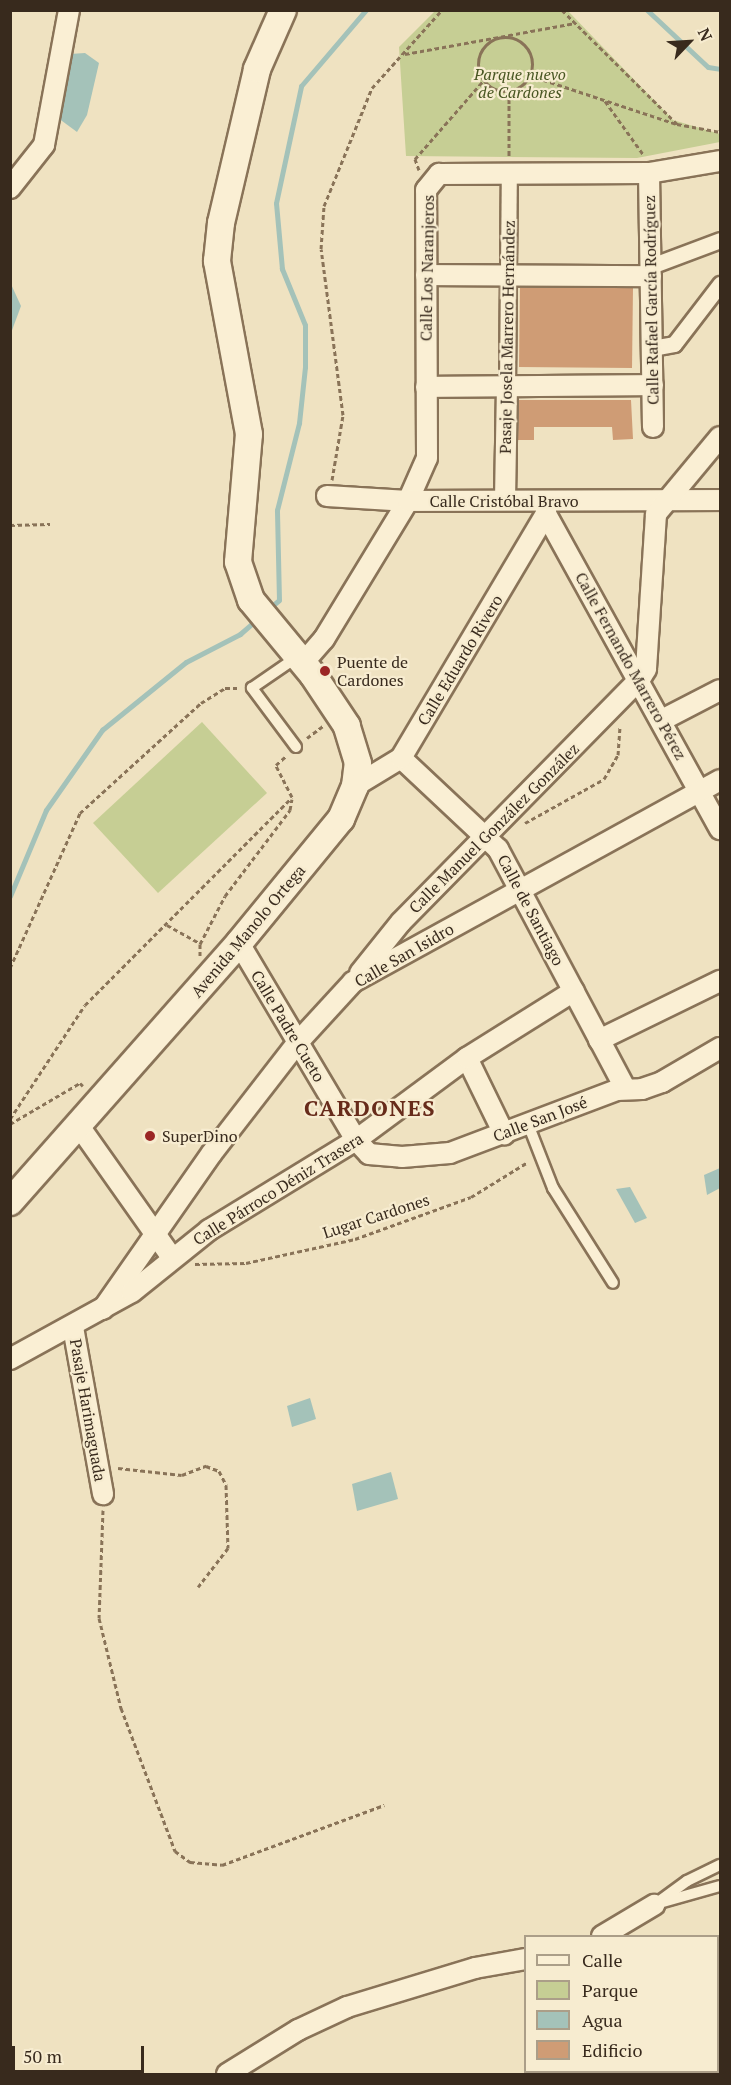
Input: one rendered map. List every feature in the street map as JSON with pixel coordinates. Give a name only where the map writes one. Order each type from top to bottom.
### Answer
[{"type":"street","points":[[10,188],[44,145],[69,10]]},
{"type":"street","name":"Avenida Manolo Ortega","points":[[10,1202],[213,972],[341,819],[355,786],[358,763],[340,716],[300,660],[251,600],[238,562],[249,434],[216,261],[221,223],[257,69],[283,10]]},
{"type":"street","name":"Calle Los Naranjeros","points":[[408,501],[427,458],[426,189],[438,174],[649,172],[720,161]]},
{"type":"street","name":"Calle Rafael García Rodríguez","points":[[649,172],[653,427]]},
{"type":"street","name":"Pasaje Josela Marrero Hernández","points":[[505,500],[510,275],[509,173]]},
{"type":"street","points":[[426,275],[651,271],[720,240]]},
{"type":"street","points":[[652,348],[674,344],[720,284]]},
{"type":"street","points":[[426,387],[652,385]]},
{"type":"street","points":[[640,679],[646,669],[656,514],[720,436]]},
{"type":"street","points":[[327,496],[408,501]]},
{"type":"street","name":"Calle Cristóbal Bravo","points":[[300,660],[324,639],[408,501],[505,500],[546,508],[668,499],[720,500]]},
{"type":"street","name":"Calle Fernando Marrero Pérez","points":[[546,508],[720,829]]},
{"type":"street","name":"Calle Eduardo Rivero","points":[[355,786],[401,759],[546,508]]},
{"type":"street","name":"Calle Manuel González González","points":[[353,982],[401,922],[486,840],[640,679]]},
{"type":"street","points":[[662,720],[720,690]]},
{"type":"street","name":"Calle de Santiago","points":[[401,759],[498,849],[625,1088]]},
{"type":"street","name":"Calle San Isidro","points":[[103,1309],[155,1233],[298,1042],[353,982],[720,780]]},
{"type":"street","name":"Calle Padre Cueto","points":[[238,943],[356,1140]]},
{"type":"street","points":[[599,1040],[720,981]]},
{"type":"street","name":"Calle Párroco Déniz Trasera","points":[[10,1359],[73,1327],[132,1292],[209,1230],[356,1140],[467,1058],[574,991]]},
{"type":"street","name":"Calle San José","points":[[356,1140],[369,1154],[402,1157],[450,1154],[625,1088],[642,1089],[662,1082],[720,1048]]},
{"type":"street","points":[[467,1058],[504,1134]]},
{"type":"street","points":[[87,1117],[172,1258]]},
{"type":"street","name":"Pasaje Harimaguada","points":[[73,1327],[103,1494]]},
{"type":"street","points":[[604,1935],[654,1905]]},
{"type":"street","points":[[227,2074],[298,2030],[347,2007],[475,1968],[524,1959]]},
{"type":"lane","points":[[296,747],[252,688],[300,660]]},
{"type":"lane","points":[[528,1124],[553,1188],[613,1283]]},
{"type":"lane","points":[[654,1905],[687,1881],[720,1864]]},
{"type":"lane","points":[[654,1905],[720,1886]]},
{"type":"path","points":[[327,496],[343,415],[321,249],[324,206],[372,88],[442,10]]},
{"type":"path","points":[[562,10],[677,124]]},
{"type":"path","points":[[403,54],[574,23]]},
{"type":"path","points":[[499,38],[516,40],[528,51],[530,75],[525,83],[508,91],[495,90],[483,81],[479,55],[491,41],[499,38]]},
{"type":"path","points":[[530,75],[677,124],[720,132]]},
{"type":"path","points":[[426,189],[415,159],[483,81]]},
{"type":"path","points":[[508,91],[509,173]]},
{"type":"path","points":[[604,100],[643,153],[649,172]]},
{"type":"path","points":[[10,525],[50,524]]},
{"type":"path","points":[[10,969],[80,813],[201,704],[225,688],[252,688]]},
{"type":"path","points":[[502,823],[526,823],[604,779],[618,755],[621,698]]},
{"type":"path","points":[[213,972],[199,955],[200,944],[225,897],[290,810],[292,797],[276,765],[296,747],[340,716]]},
{"type":"path","points":[[10,1119],[85,1005],[292,797]]},
{"type":"path","points":[[167,925],[200,944]]},
{"type":"path","points":[[10,1124],[80,1083],[86,1089],[84,1097],[87,1117]]},
{"type":"path","name":"Lugar Cardones","points":[[172,1258],[206,1266],[246,1263],[355,1239],[471,1197],[541,1156]]},
{"type":"path","points":[[98,1466],[182,1475],[206,1466],[219,1471],[226,1485],[228,1548],[198,1587]]},
{"type":"path","points":[[103,1494],[99,1618],[121,1708],[175,1851],[190,1862],[222,1865],[384,1805]]},
{"type":"green space","name":"Parque nuevo de Cardones","points":[[435,11],[568,11],[673,120],[720,134],[720,142],[637,158],[406,156],[399,47]]},
{"type":"green space","points":[[202,722],[267,793],[158,893],[93,823]]},
{"type":"water","points":[[85,53],[99,63],[87,115],[77,132],[58,118],[70,54]]},
{"type":"water","points":[[10,282],[21,306],[11,333],[10,333]]},
{"type":"water","points":[[720,1168],[720,1188],[707,1195],[704,1175]]},
{"type":"water","points":[[630,1187],[647,1218],[635,1223],[616,1189]]},
{"type":"water","points":[[310,1398],[316,1419],[292,1427],[287,1406]]},
{"type":"water","points":[[391,1472],[398,1499],[357,1511],[352,1484]]},
{"type":"building","points":[[520,288],[633,288],[632,368],[519,367]]},
{"type":"building","points":[[519,400],[631,400],[633,439],[613,440],[612,427],[534,427],[534,440],[518,440]]},
{"type":"waterway","points":[[268,609],[279,600],[277,510],[299,423],[305,367],[305,325],[282,269],[276,203],[301,86],[366,10]]},
{"type":"waterway","points":[[647,10],[708,67],[720,69]]},
{"type":"waterway","points":[[10,896],[46,810],[102,730],[186,662],[240,634],[257,619]]},
{"type":"place","name":"Puente de Cardones","points":[[325,671]]},
{"type":"place","name":"SuperDino","points":[[150,1136]]},
{"type":"district","name":"CARDONES","points":[[370,1108]]}]
